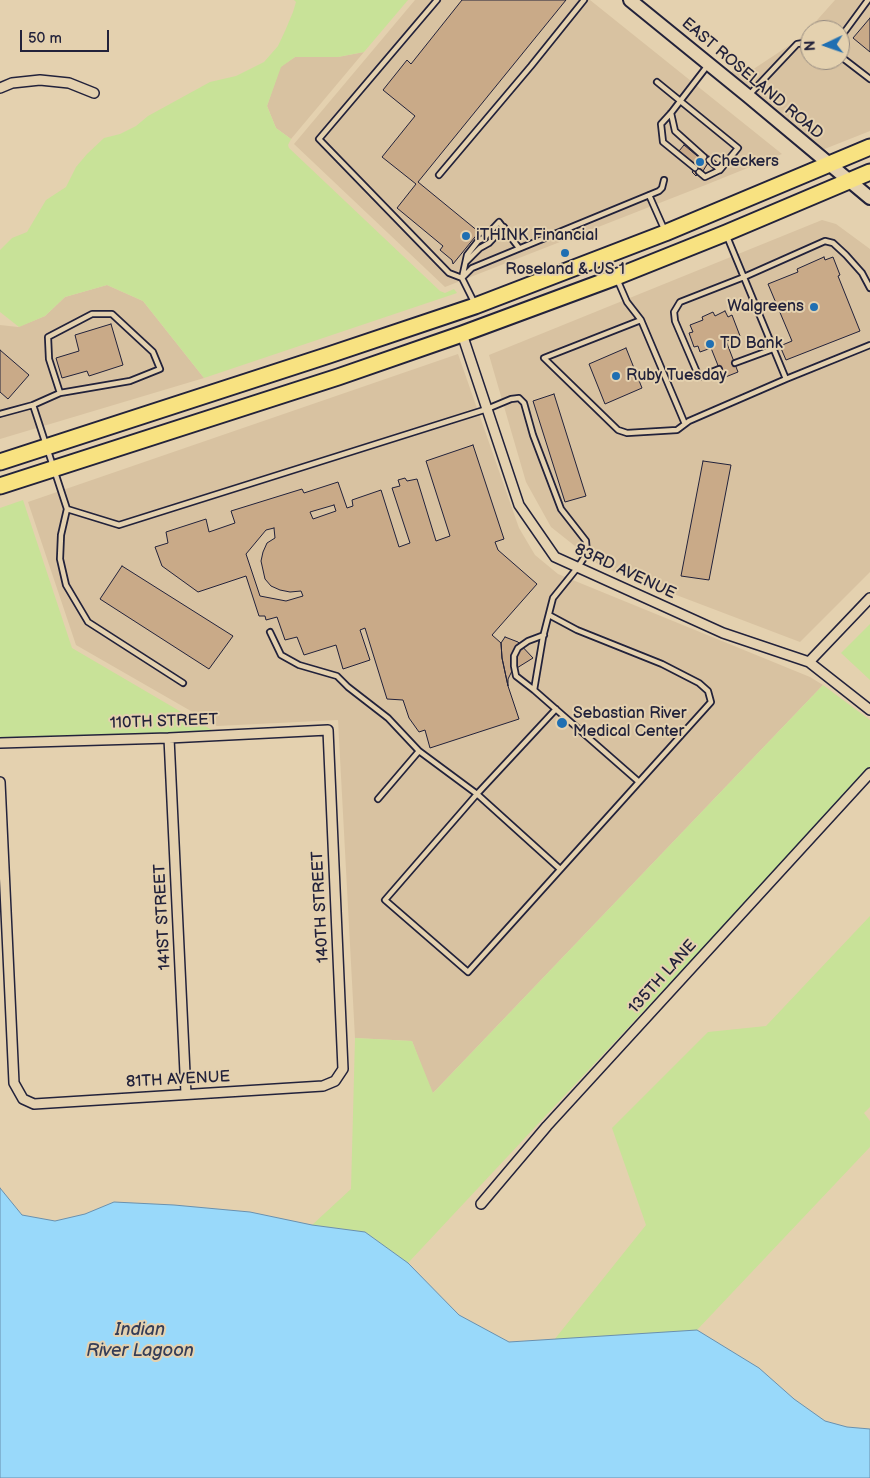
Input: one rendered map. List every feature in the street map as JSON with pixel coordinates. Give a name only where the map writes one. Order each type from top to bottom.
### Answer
[{"type":"main road","points":[[0,462],[329,356],[480,304],[665,233],[870,147]]},
{"type":"main road","points":[[0,486],[338,377],[462,334],[616,277],[870,172]]},
{"type":"main road","points":[[462,334],[467,320],[480,304]]},
{"type":"street","name":"EAST ROSELAND ROAD","points":[[630,0],[870,198]]},
{"type":"street","points":[[0,88],[12,83],[40,80],[69,83],[94,92]]},
{"type":"street","name":"83RD AVENUE","points":[[462,334],[518,505],[555,557],[723,633],[809,662],[870,710]]},
{"type":"street","points":[[809,662],[870,598]]},
{"type":"street","name":"110TH STREET","points":[[0,743],[169,738],[328,730]]},
{"type":"street","name":"140TH STREET","points":[[328,730],[344,1069],[335,1081]]},
{"type":"street","name":"141ST STREET","points":[[169,738],[186,1094]]},
{"type":"street","name":"135TH LANE","points":[[481,1204],[547,1126],[870,773]]},
{"type":"street","points":[[0,782],[2,873]]},
{"type":"street","name":"81TH AVENUE","points":[[2,873],[14,1083],[23,1099],[34,1104],[323,1086],[335,1081]]},
{"type":"lane","points":[[437,0],[319,139],[449,273],[462,278],[480,304]]},
{"type":"lane","points":[[439,175],[584,0]]},
{"type":"lane","points":[[850,24],[868,0]]},
{"type":"lane","points":[[748,96],[797,44],[800,44]]},
{"type":"lane","points":[[657,82],[681,101],[738,148],[720,170],[705,177],[662,142],[661,124],[681,101],[709,64]]},
{"type":"lane","points":[[850,64],[870,79]]},
{"type":"lane","points":[[671,113],[675,131],[720,170]]},
{"type":"lane","points":[[462,278],[479,264],[649,195],[662,188],[664,180]]},
{"type":"lane","points":[[649,195],[665,233]]},
{"type":"lane","points":[[462,278],[467,256],[478,242],[499,222],[518,248]]},
{"type":"lane","points":[[465,263],[480,248],[489,243],[504,227]]},
{"type":"lane","points":[[726,233],[786,379]]},
{"type":"lane","points":[[720,369],[699,377],[674,321],[674,312],[680,302],[744,277],[825,241],[833,244],[846,255],[862,274],[870,288]]},
{"type":"lane","points":[[616,277],[627,302],[641,320],[685,424]]},
{"type":"lane","points":[[0,414],[34,405],[60,393],[130,380],[160,369],[153,352],[112,314],[92,314],[48,337],[49,359],[60,393]]},
{"type":"lane","points":[[641,320],[544,358],[618,430],[627,433],[677,430],[685,424],[786,379],[870,345]]},
{"type":"lane","points":[[735,363],[773,349]]},
{"type":"lane","points":[[67,509],[119,525],[487,409],[511,399],[520,398],[524,403],[533,435],[561,509],[586,541],[587,553],[553,598],[534,690]]},
{"type":"lane","points":[[34,405],[67,509],[61,535],[60,559],[66,585],[88,622],[183,683]]},
{"type":"lane","points":[[549,615],[577,630],[662,664],[699,683],[708,691],[711,702],[468,972],[385,900],[477,794],[556,709]]},
{"type":"lane","points":[[270,632],[281,655],[299,665],[337,676],[388,718],[419,751],[477,794],[560,869]]},
{"type":"lane","points":[[544,635],[528,641],[518,648],[514,656],[516,676],[639,782]]},
{"type":"lane","points":[[378,799],[419,751]]},
{"type":"shaded area","points":[[415,0],[590,0],[782,154],[445,287],[294,144]]},
{"type":"shaded area","points":[[835,0],[870,0],[870,131],[822,150],[731,73],[732,71],[752,70],[800,38],[800,70],[850,70],[850,20],[817,20]]},
{"type":"shaded area","points":[[364,52],[291,139],[276,128],[267,106],[280,67],[295,57],[338,57]]},
{"type":"shaded area","points":[[822,220],[836,224],[870,249],[870,572],[800,642],[600,566],[551,527],[526,482],[489,355]]},
{"type":"shaded area","points":[[107,285],[143,301],[204,378],[0,439],[0,325],[18,327],[45,316],[65,297]]},
{"type":"shaded area","name":"Sebastian River Medical Center","points":[[458,354],[519,528],[535,555],[558,574],[810,677],[823,685],[432,1094],[412,1041],[355,1038],[338,720],[217,726],[76,645],[28,502]]},
{"type":"green space","points":[[294,0],[408,0],[364,52],[338,57],[295,57],[281,67],[267,106],[276,128],[291,139],[288,145],[289,148],[440,291],[445,293],[454,289],[457,293],[204,378],[143,301],[107,285],[65,297],[45,316],[19,327],[0,312],[0,250],[12,238],[27,232],[46,200],[66,187],[76,167],[87,154],[104,138],[120,134],[136,126],[148,116],[210,82],[236,76],[264,62],[278,46],[293,12],[296,2]]},
{"type":"green space","points":[[23,500],[72,648],[212,730],[189,735],[0,742],[0,508]]},
{"type":"green space","points":[[870,624],[870,680],[841,653]]},
{"type":"green space","points":[[823,685],[870,720],[870,769],[408,1263],[365,1232],[312,1225],[351,1189],[355,1038],[412,1041],[433,1093]]},
{"type":"green space","points":[[870,916],[870,1107],[864,1113],[870,1121],[870,1147],[697,1330],[554,1340],[646,1225],[612,1128],[708,1032],[766,1026]]},
{"type":"water","name":"Indian River Lagoon","points":[[0,1188],[22,1215],[55,1221],[85,1214],[114,1202],[250,1212],[312,1225],[365,1232],[408,1263],[459,1315],[509,1342],[697,1330],[759,1368],[794,1399],[825,1421],[847,1427],[870,1429],[870,1478],[0,1478]]},
{"type":"building","points":[[462,0],[566,0],[418,182],[479,232],[453,264],[452,260],[440,250],[443,246],[397,208],[416,184],[382,157],[415,116],[383,90],[407,60],[411,64]]},
{"type":"building","points":[[870,18],[870,52],[853,38]]},
{"type":"building","name":"Checkers","points":[[684,145],[702,160],[706,154],[711,158],[703,171],[701,169],[696,176],[692,172],[697,166],[679,151]]},
{"type":"building","name":"Walgreens","points":[[824,257],[825,260],[833,257],[840,275],[838,276],[860,331],[786,360],[780,346],[792,341],[768,284],[798,272],[797,269]]},
{"type":"building","name":"TD Bank","points":[[725,311],[728,317],[732,315],[740,336],[726,341],[738,372],[723,378],[711,348],[700,352],[698,346],[694,347],[689,333],[693,332],[690,325],[703,320],[702,317],[713,312],[715,316]]},
{"type":"building","points":[[111,324],[123,365],[89,376],[87,371],[62,378],[56,358],[79,351],[75,335]]},
{"type":"building","name":"Ruby Tuesday","points":[[626,348],[642,388],[605,404],[589,364]]},
{"type":"building","points":[[0,350],[29,375],[8,399],[0,392]]},
{"type":"building","points":[[554,394],[586,496],[565,502],[533,401]]},
{"type":"building","points":[[473,445],[504,539],[495,542],[498,550],[537,584],[492,635],[501,643],[508,686],[519,719],[430,748],[425,730],[419,732],[409,718],[403,700],[387,699],[365,628],[360,630],[370,660],[343,669],[336,645],[304,655],[297,637],[285,640],[277,617],[266,620],[265,616],[259,616],[246,576],[198,592],[162,566],[155,547],[168,543],[166,532],[206,519],[209,532],[235,523],[231,511],[302,489],[304,493],[338,482],[347,508],[353,506],[352,500],[381,490],[399,547],[410,543],[392,488],[400,486],[398,480],[405,478],[407,481],[417,479],[436,541],[450,536],[426,461]],"holes":[[[334,505],[336,511],[313,519],[310,512]],[[274,528],[275,538],[267,543],[261,561],[265,579],[271,586],[290,592],[301,591],[303,596],[286,601],[260,596],[246,554],[266,530]]]},
{"type":"building","points":[[703,461],[731,465],[709,580],[681,576]]},
{"type":"building","points":[[122,566],[233,636],[209,669],[100,599]]},
{"type":"building","points":[[505,637],[518,642],[533,658],[512,671],[508,679],[508,686],[501,643]]},
{"type":"place","name":"Checkers","points":[[700,162]]},
{"type":"place","name":"iTHINK Financial","points":[[466,236]]},
{"type":"place","name":"Roseland & US 1","points":[[565,253]]},
{"type":"place","name":"Walgreens","points":[[814,307]]},
{"type":"place","name":"TD Bank","points":[[710,344]]},
{"type":"place","name":"Ruby Tuesday","points":[[616,376]]},
{"type":"place","name":"Sebastian River Medical Center","points":[[562,723]]}]
